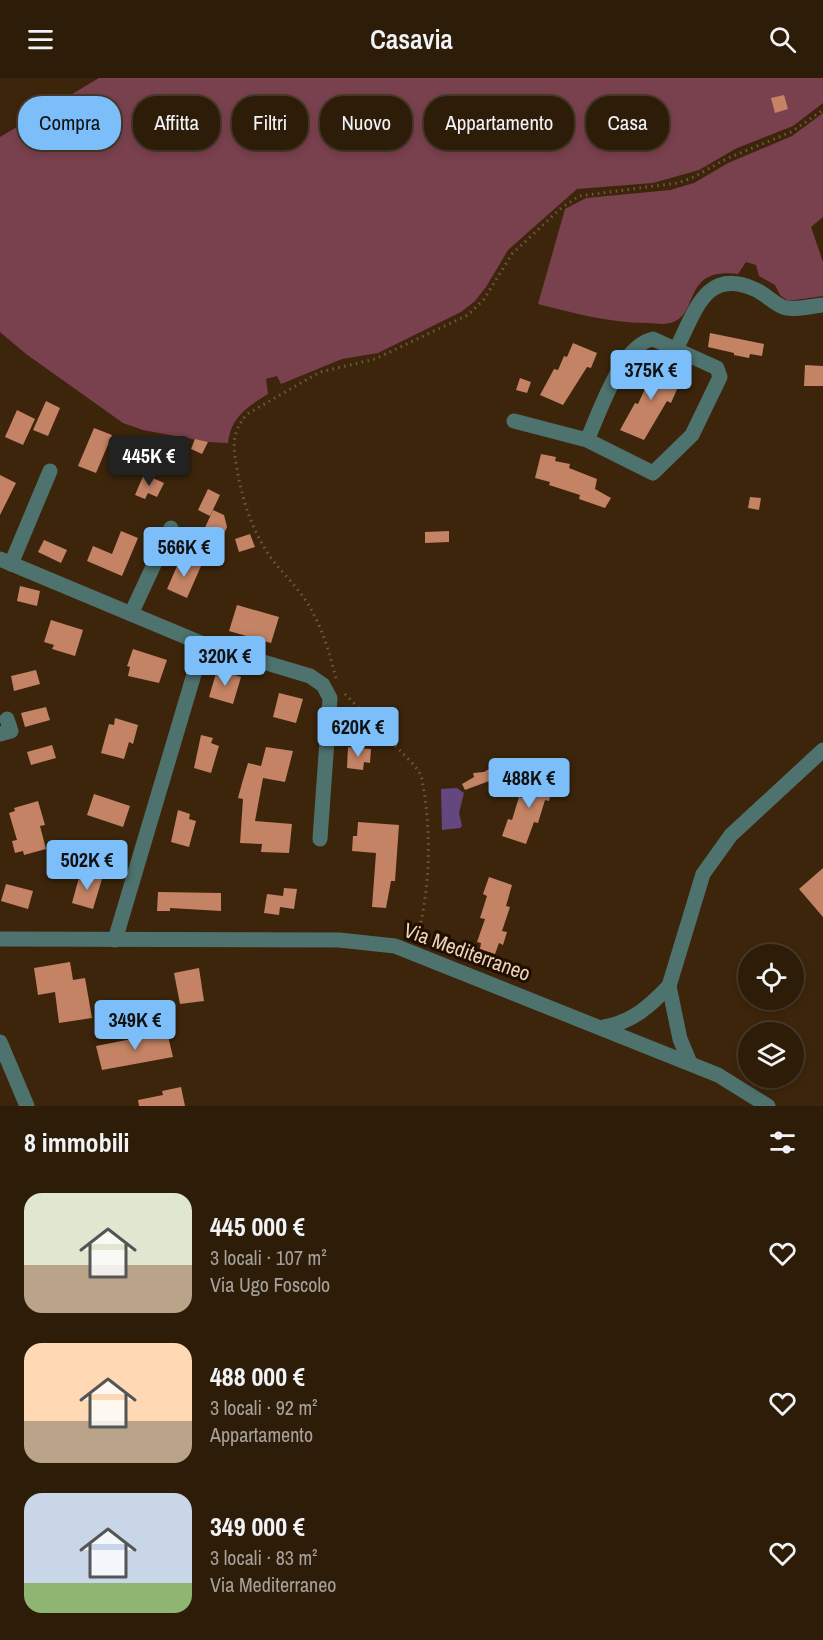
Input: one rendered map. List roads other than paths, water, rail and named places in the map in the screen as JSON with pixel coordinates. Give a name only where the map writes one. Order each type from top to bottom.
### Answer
[{"type":"street","points":[[676,349],[705,294],[716,285],[729,283],[745,285],[765,294],[786,308],[823,305]]},
{"type":"street","points":[[514,421],[587,440],[653,473],[692,435],[720,377],[717,368],[653,339],[644,340],[633,347],[587,440]]},
{"type":"street","points":[[50,471],[5,561],[203,644],[310,676],[323,685],[330,698],[320,839]]},
{"type":"street","points":[[131,614],[171,528]]},
{"type":"street","points":[[115,940],[203,644]]},
{"type":"street","points":[[0,734],[11,731],[7,719]]},
{"type":"street","points":[[690,1063],[680,1039],[669,986],[691,906],[703,874],[716,853],[823,750]]},
{"type":"street","points":[[0,939],[20,941]]},
{"type":"street","name":"Via Mediterraneo","points":[[20,941],[339,940],[395,946],[690,1063],[734,1083],[768,1106]]},
{"type":"street","points":[[0,946],[20,941]]},
{"type":"street","points":[[604,1028],[625,1023],[649,1007],[669,986]]},
{"type":"street","points":[[0,1042],[27,1106]]}]
